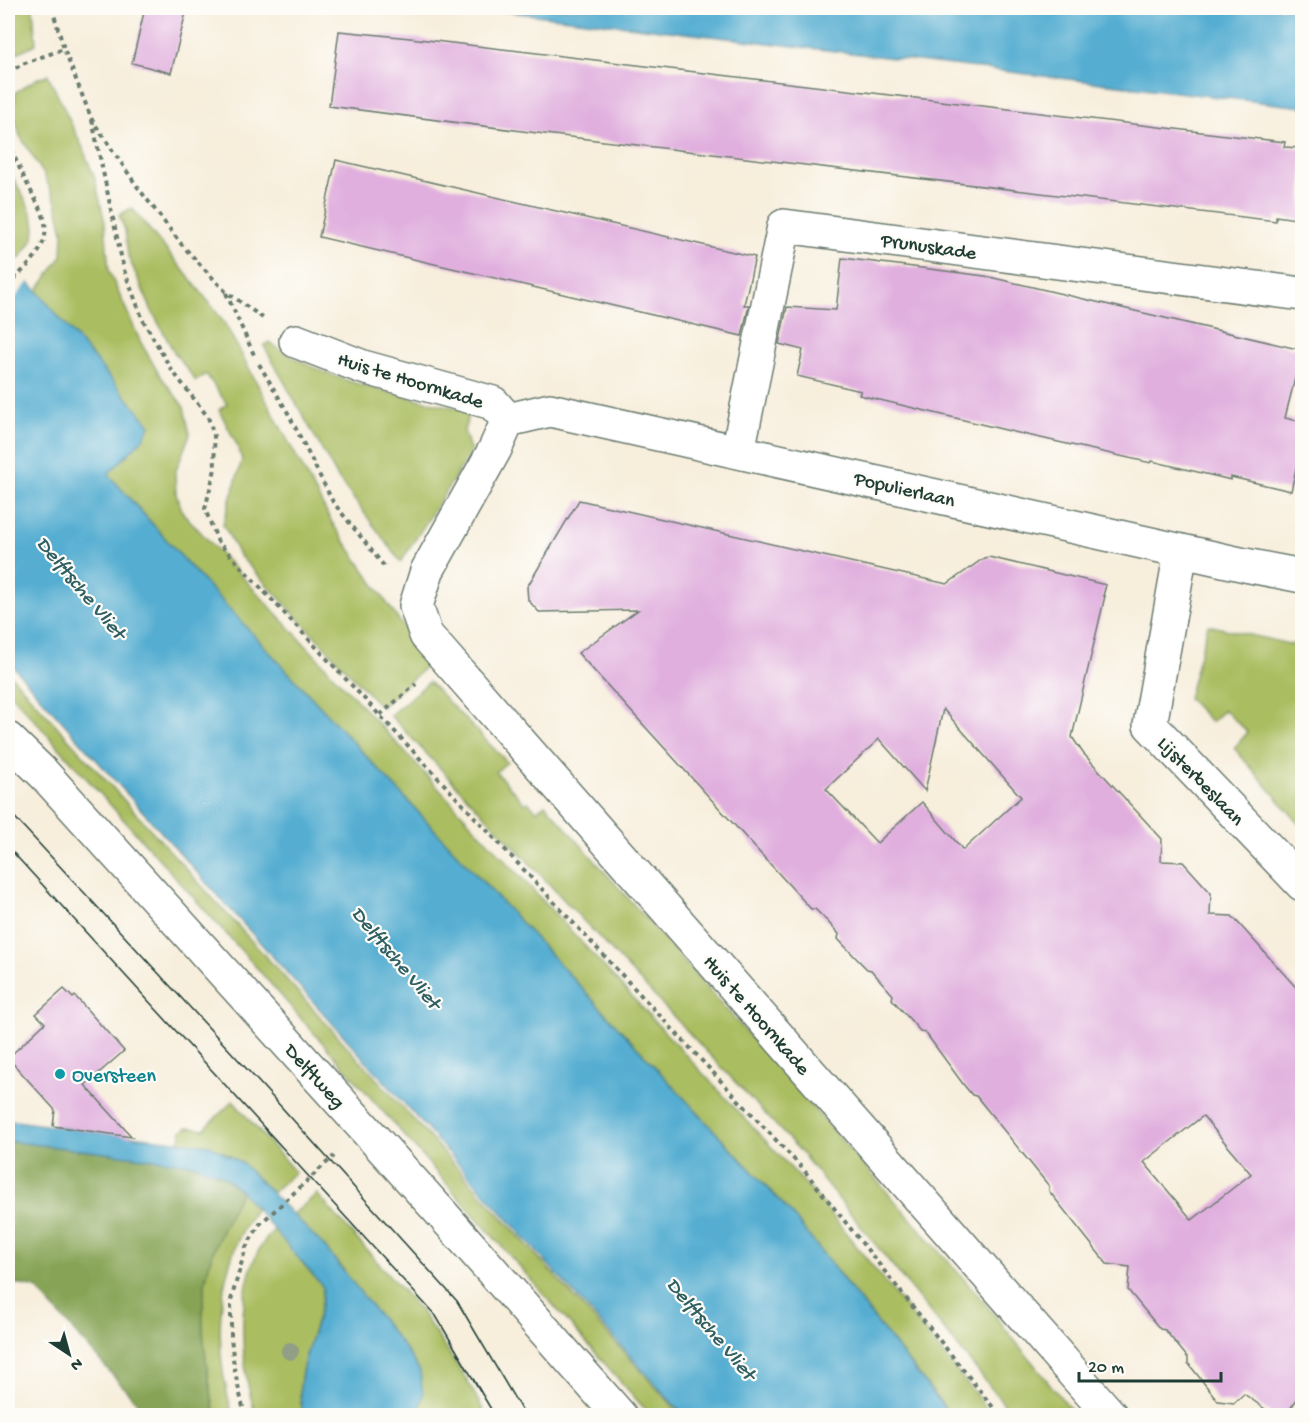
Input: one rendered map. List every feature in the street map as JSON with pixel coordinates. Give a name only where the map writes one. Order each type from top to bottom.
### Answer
[{"type":"street","name":"Prunuskade","points":[[738,451],[784,226],[1302,294]]},
{"type":"street","name":"Huis te Hoornkade","points":[[296,341],[363,367],[493,403],[508,420],[495,449],[427,571],[416,606],[426,635],[1111,1416]]},
{"type":"street","name":"Populierlaan","points":[[508,420],[550,410],[1302,576]]},
{"type":"street","name":"Lijsterbeslaan","points":[[1181,551],[1150,725],[1302,884]]},
{"type":"street","name":"Delftweg","points":[[8,739],[44,774],[620,1416]]},
{"type":"path","points":[[52,8],[64,49],[92,120],[124,270],[143,320],[171,369],[208,417],[214,436],[215,469],[205,509],[218,542],[803,1169],[1000,1416]]},
{"type":"path","points":[[8,73],[22,64],[64,49]]},
{"type":"path","points":[[92,120],[139,189],[182,245],[225,291],[296,341]]},
{"type":"path","points":[[8,141],[44,217],[45,231],[43,244],[35,256],[27,267],[8,284]]},
{"type":"path","points":[[225,291],[255,358],[288,413],[333,502],[416,606]]},
{"type":"path","points":[[245,1416],[234,1368],[231,1300],[246,1247],[260,1224],[364,1128]]},
{"type":"green space","points":[[8,8],[33,8],[36,44],[8,57]]},
{"type":"green space","points":[[48,75],[95,179],[105,223],[109,271],[141,343],[159,374],[184,407],[190,434],[175,473],[176,494],[183,513],[813,1192],[992,1415],[951,1415],[790,1212],[196,573],[109,475],[109,472],[143,439],[150,425],[37,291],[62,256],[63,232],[56,202],[43,173],[20,136],[12,107],[16,92],[38,78]]},
{"type":"green space","points":[[8,168],[29,207],[35,230],[33,238],[19,259],[8,246]]},
{"type":"green space","points":[[132,208],[225,324],[334,526],[429,664],[381,707],[239,555],[223,524],[242,460],[219,410],[227,404],[206,374],[196,381],[174,352],[152,311],[128,256],[125,230],[119,215]]},
{"type":"green space","points":[[269,342],[292,357],[340,378],[391,393],[470,411],[464,431],[471,452],[401,562],[338,478],[264,346]]},
{"type":"green space","points":[[1208,625],[1302,647],[1302,827],[1234,748],[1248,732],[1224,710],[1211,722],[1188,698]]},
{"type":"green space","points":[[8,672],[681,1415],[650,1415],[247,957],[8,691]]},
{"type":"green space","points":[[429,682],[507,762],[496,772],[525,804],[528,802],[537,811],[545,804],[978,1295],[1075,1415],[1013,1415],[800,1151],[390,715]]},
{"type":"green space","points":[[233,1101],[295,1172],[272,1193],[242,1163],[224,1152],[180,1141],[181,1131],[188,1127],[204,1129]]},
{"type":"green space","points":[[8,1141],[194,1164],[222,1175],[241,1191],[212,1255],[204,1295],[203,1335],[215,1415],[148,1415],[36,1288],[8,1282]]},
{"type":"green space","points":[[241,1191],[256,1208],[242,1231],[232,1256],[225,1282],[220,1336],[226,1390],[233,1415],[215,1415],[203,1335],[204,1295],[212,1255]]},
{"type":"green space","points":[[317,1194],[420,1310],[467,1380],[486,1415],[418,1415],[423,1395],[341,1266],[293,1214]]},
{"type":"green space","points":[[275,1229],[323,1287],[300,1383],[300,1399],[304,1415],[256,1416],[246,1371],[243,1318],[246,1292],[261,1246]]},
{"type":"water","points":[[476,8],[1302,8],[1302,107]]},
{"type":"water","name":"Delftsche Vliet","points":[[8,261],[37,291],[150,425],[143,439],[109,475],[196,573],[790,1212],[950,1415],[683,1415],[8,661]]},
{"type":"water","points":[[8,1120],[210,1145],[242,1163],[324,1246],[406,1350],[420,1371],[423,1395],[418,1415],[304,1415],[300,1399],[300,1383],[318,1319],[323,1287],[241,1191],[222,1175],[194,1164],[8,1141]]},
{"type":"pier","points":[[13,263],[30,280],[8,306],[8,267]]},
{"type":"building","points":[[145,8],[187,8],[171,73],[132,63]]},
{"type":"building","points":[[339,31],[1285,142],[1284,147],[1302,148],[1302,220],[1276,216],[1276,221],[329,106]]},
{"type":"building","points":[[336,160],[755,257],[744,305],[749,305],[742,336],[319,237]]},
{"type":"building","points":[[842,258],[985,276],[1302,350],[1285,418],[1302,422],[1302,442],[1291,491],[1014,432],[859,395],[861,391],[797,376],[803,350],[779,344],[787,307],[836,310]]},
{"type":"building","points":[[579,500],[947,584],[984,558],[989,557],[1106,585],[1072,737],[1083,753],[1162,839],[1161,861],[1183,862],[1211,893],[1210,915],[1232,916],[1302,994],[1302,1392],[1285,1416],[1275,1416],[1244,1394],[1234,1403],[1218,1401],[1188,1363],[1188,1358],[1165,1330],[1160,1329],[1128,1290],[1130,1267],[1107,1264],[1049,1191],[1049,1186],[976,1096],[972,1095],[963,1084],[925,1032],[920,1031],[892,999],[893,995],[871,970],[867,969],[838,939],[839,934],[815,909],[811,909],[578,653],[638,610],[539,612],[528,600],[527,587]],"holes":[[[943,709],[1021,797],[963,850],[922,802],[877,843],[826,789],[879,739],[925,791]],[[1203,1116],[1251,1174],[1192,1220],[1144,1162]]]},
{"type":"building","name":"Oversteen","points":[[64,989],[73,998],[75,996],[124,1051],[85,1085],[132,1137],[53,1126],[55,1110],[8,1058],[45,1023],[36,1014]]},
{"type":"tram line","points":[[8,810],[457,1301],[525,1416]]},
{"type":"tram line","points":[[8,847],[436,1316],[495,1416]]},
{"type":"place","name":"Oversteen","points":[[60,1074]]}]
